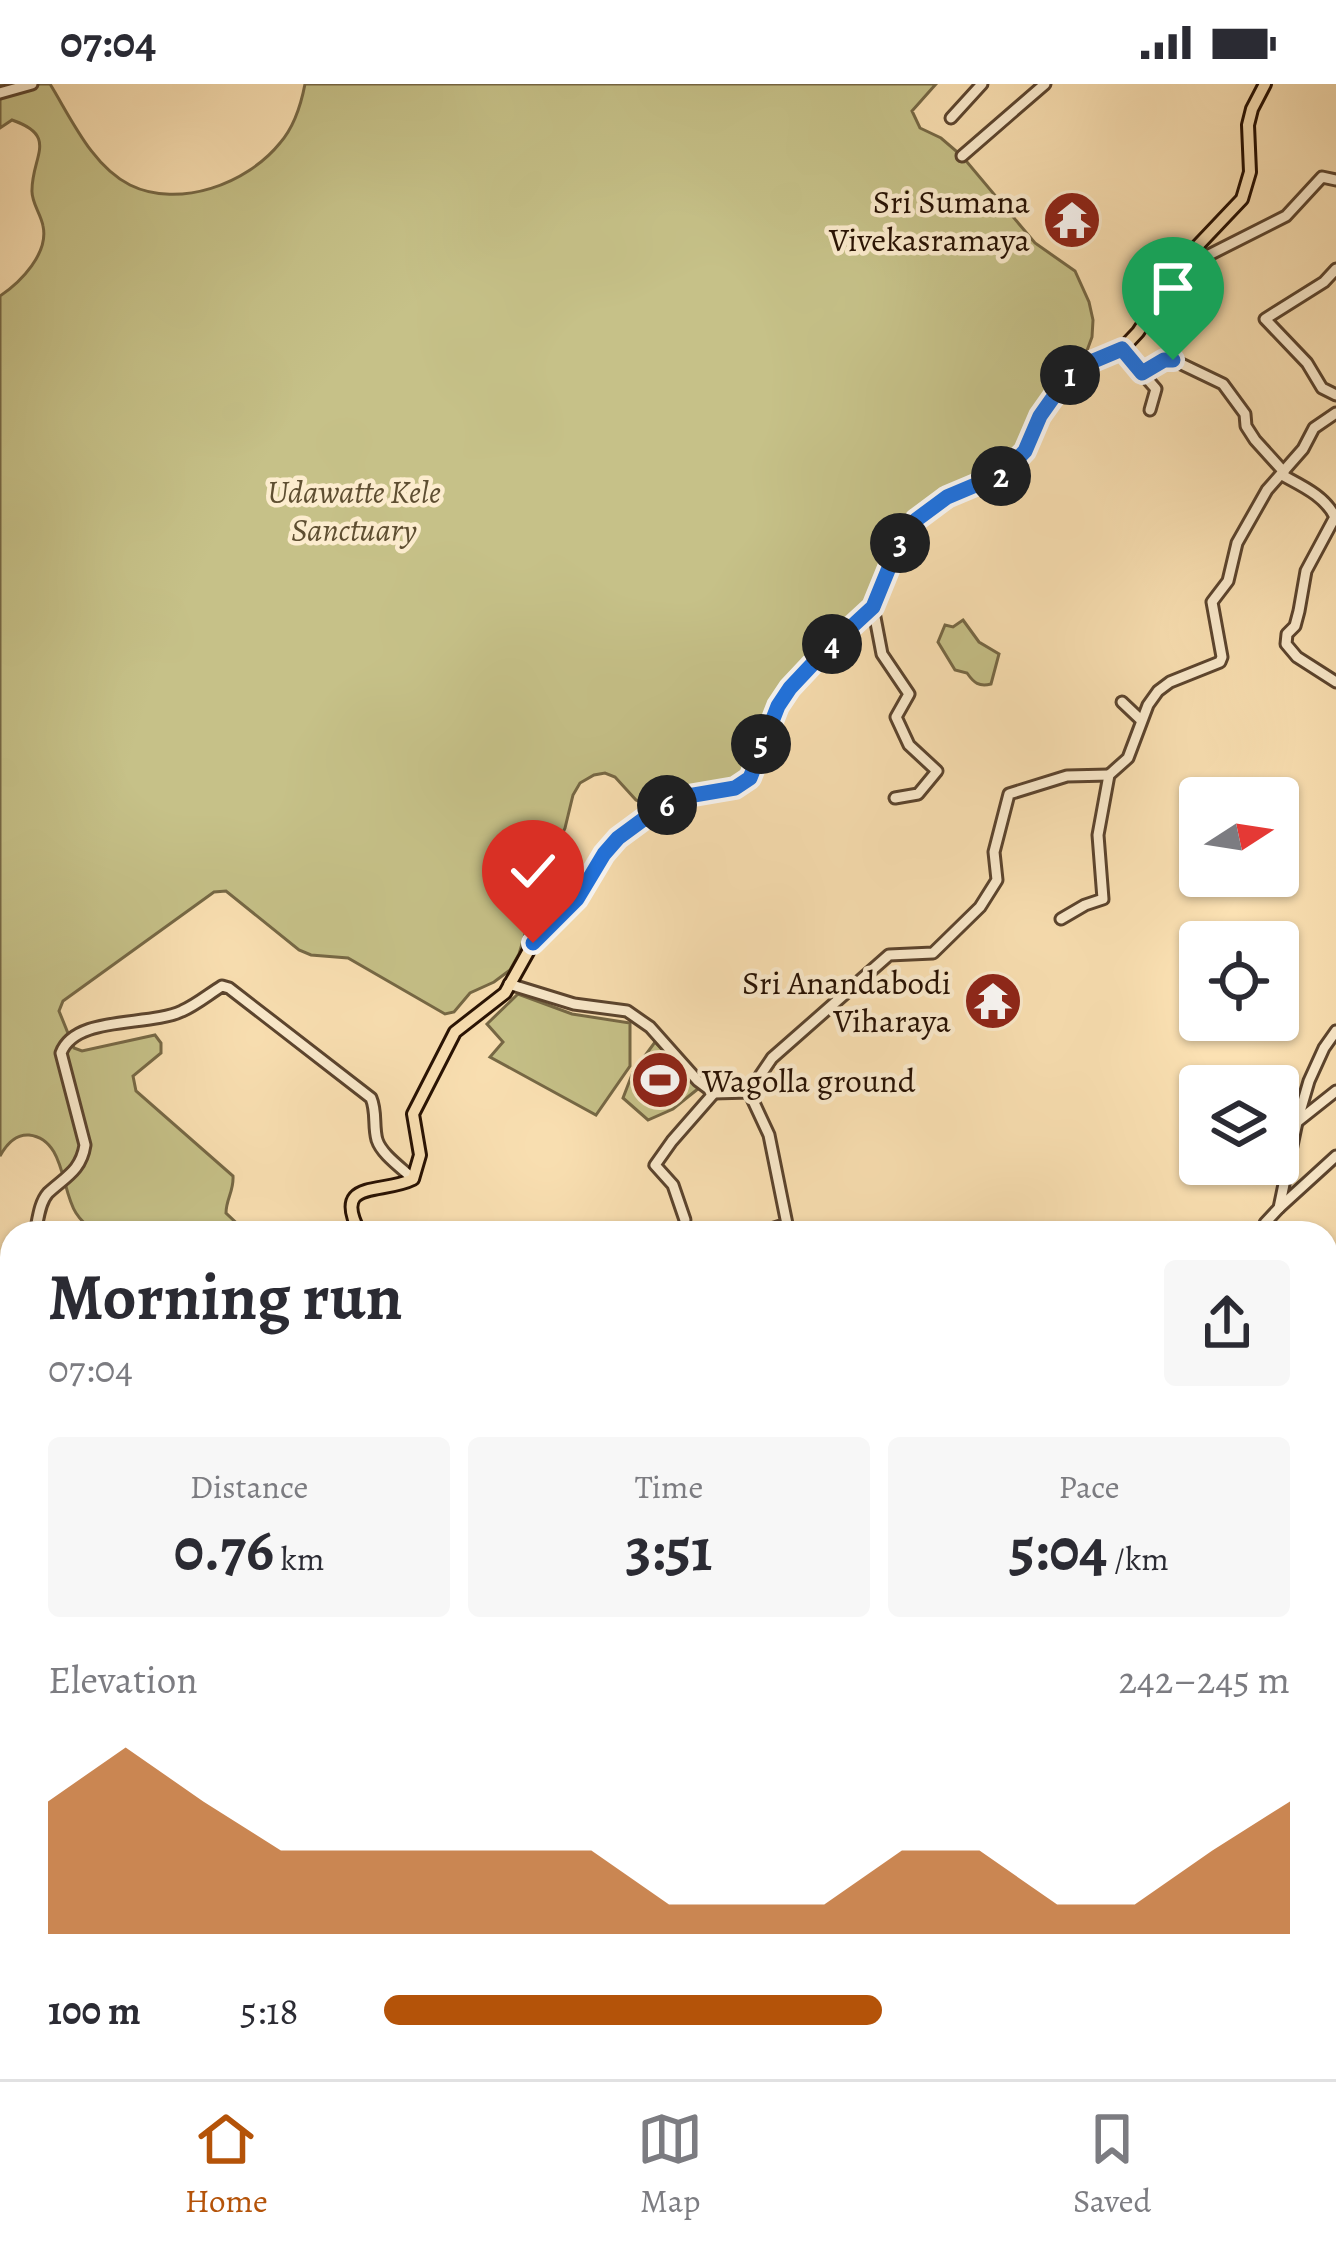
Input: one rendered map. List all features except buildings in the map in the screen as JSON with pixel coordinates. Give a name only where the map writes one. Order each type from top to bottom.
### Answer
[{"type":"main road","points":[[354,1221],[351,1202],[362,1192],[413,1179],[420,1155],[413,1114],[447,1043],[464,1024],[500,999],[533,943],[577,899],[618,838],[656,810],[688,796],[735,788],[750,778],[769,725],[790,688],[873,607],[895,553],[916,520],[947,497],[1004,473],[1025,451],[1040,416],[1064,382],[1091,362],[1122,349],[1138,332],[1188,256],[1242,199],[1250,172],[1248,125],[1265,84]]},
{"type":"street","points":[[0,93],[32,84]]},
{"type":"street","points":[[950,118],[982,84]]},
{"type":"street","points":[[962,157],[1045,84]]},
{"type":"street","points":[[1188,256],[1201,259],[1286,216],[1322,177],[1336,180]]},
{"type":"street","points":[[1336,269],[1324,282],[1265,319],[1307,364],[1322,388],[1336,395]]},
{"type":"street","points":[[1122,349],[1156,388],[1150,410]]},
{"type":"street","points":[[1142,373],[1173,360],[1223,384],[1245,414],[1255,440],[1283,473],[1334,512],[1306,572],[1295,626],[1286,644],[1297,657],[1336,682]]},
{"type":"street","points":[[749,1092],[772,1058],[889,955],[933,952],[980,907],[998,880],[994,852],[1009,794],[1067,776],[1109,775],[1129,758],[1141,720],[1158,691],[1220,662],[1212,602],[1228,581],[1237,543],[1268,490],[1303,449],[1314,428],[1336,413]]},
{"type":"street","points":[[873,607],[882,654],[909,694],[896,717],[909,745],[938,772],[918,794],[895,798]]},
{"type":"street","points":[[1122,702],[1141,720]]},
{"type":"street","points":[[1061,919],[1103,899],[1099,835],[1109,775]]},
{"type":"street","points":[[509,984],[574,1004],[627,1011],[650,1027],[714,1094],[749,1092]]},
{"type":"street","points":[[38,1221],[46,1195],[76,1171],[84,1156],[84,1134],[62,1045],[88,1028],[181,1012],[222,986],[371,1098],[380,1146],[413,1179]]},
{"type":"street","points":[[1299,1115],[1309,1082],[1336,1031]]},
{"type":"street","points":[[1299,1120],[1336,1090]]},
{"type":"street","points":[[749,1092],[770,1135],[786,1221]]},
{"type":"street","points":[[685,1220],[673,1184],[655,1165],[714,1094]]},
{"type":"street","points":[[1267,1221],[1336,1156]]},
{"type":"street","points":[[1280,1208],[1285,1185]]},
{"type":"green space","name":"Udawatte Kele Sanctuary","points":[[0,84],[50,84],[104,166],[130,185],[169,194],[231,181],[266,158],[289,130],[305,84],[936,84],[912,111],[920,128],[962,156],[1035,243],[1075,271],[1093,320],[1085,356],[1040,408],[1012,458],[992,481],[947,497],[916,520],[859,617],[806,661],[771,706],[739,779],[728,786],[691,788],[657,805],[636,800],[605,773],[580,783],[519,954],[510,970],[470,993],[454,1012],[445,1014],[348,958],[299,950],[226,891],[214,892],[63,1001],[59,1011],[74,1048],[82,1051],[155,1035],[161,1053],[133,1076],[136,1091],[233,1176],[226,1213],[234,1221],[83,1221],[71,1203],[56,1155],[41,1139],[19,1136],[0,1156],[0,296],[32,266],[44,236],[32,194],[39,140],[12,120],[0,128]]},
{"type":"green space","points":[[963,620],[979,642],[999,654],[991,684],[977,683],[955,670],[938,642],[945,625],[953,627]]},
{"type":"green space","points":[[518,994],[572,1014],[630,1023],[630,1066],[596,1115],[490,1057],[503,1042],[487,1024]]},
{"type":"green space","name":"Wagolla ground","points":[[655,1042],[699,1088],[673,1109],[648,1120],[623,1098],[633,1072]]},
{"type":"place","name":"Sri Sumana Vivekasramaya","points":[[1072,220]]},
{"type":"place","name":"Sri Anandabodi Viharaya","points":[[993,1001]]},
{"type":"place","name":"Wagolla ground","points":[[660,1080]]},
{"type":"route","points":[[533,943],[577,899],[618,838],[656,810],[688,796],[735,788],[750,778],[778,706],[821,655],[873,607],[895,553],[916,520],[947,497],[992,481],[1017,463],[1049,400],[1073,372],[1122,349],[1142,373],[1173,360]]}]
